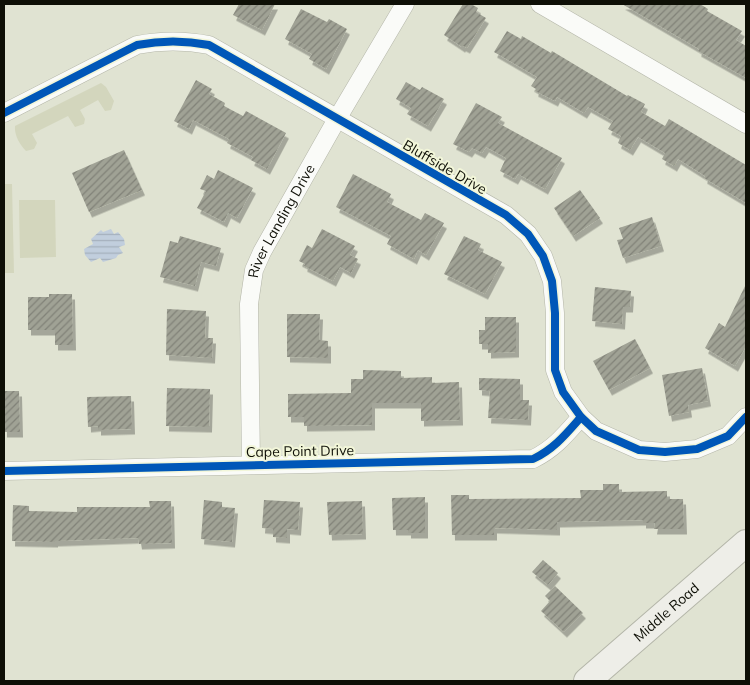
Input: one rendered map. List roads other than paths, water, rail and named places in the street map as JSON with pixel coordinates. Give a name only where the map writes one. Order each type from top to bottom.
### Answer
[{"type":"main road","name":"Middle Road","points":[[587,681],[746,543]]},
{"type":"street","name":"River Landing Drive","points":[[251,465],[249,304],[254,270],[262,252],[337,119],[405,4]]},
{"type":"street","points":[[540,4],[746,124]]},
{"type":"street","name":"Bluffside Drive","points":[[4,113],[137,45],[161,41],[187,40],[209,45],[506,215],[528,234],[543,256],[552,280],[555,312],[555,370],[563,392],[581,417],[596,431],[639,450],[666,452],[697,449],[728,436],[746,417]]},
{"type":"street","name":"Cape Point Drive","points":[[4,471],[533,459],[546,453],[561,440],[581,417]]},
{"type":"water","points":[[111,229],[114,234],[118,232],[124,239],[125,245],[119,247],[123,253],[116,258],[103,262],[100,258],[91,262],[85,255],[84,249],[93,244],[91,239],[101,230],[103,232]]}]
